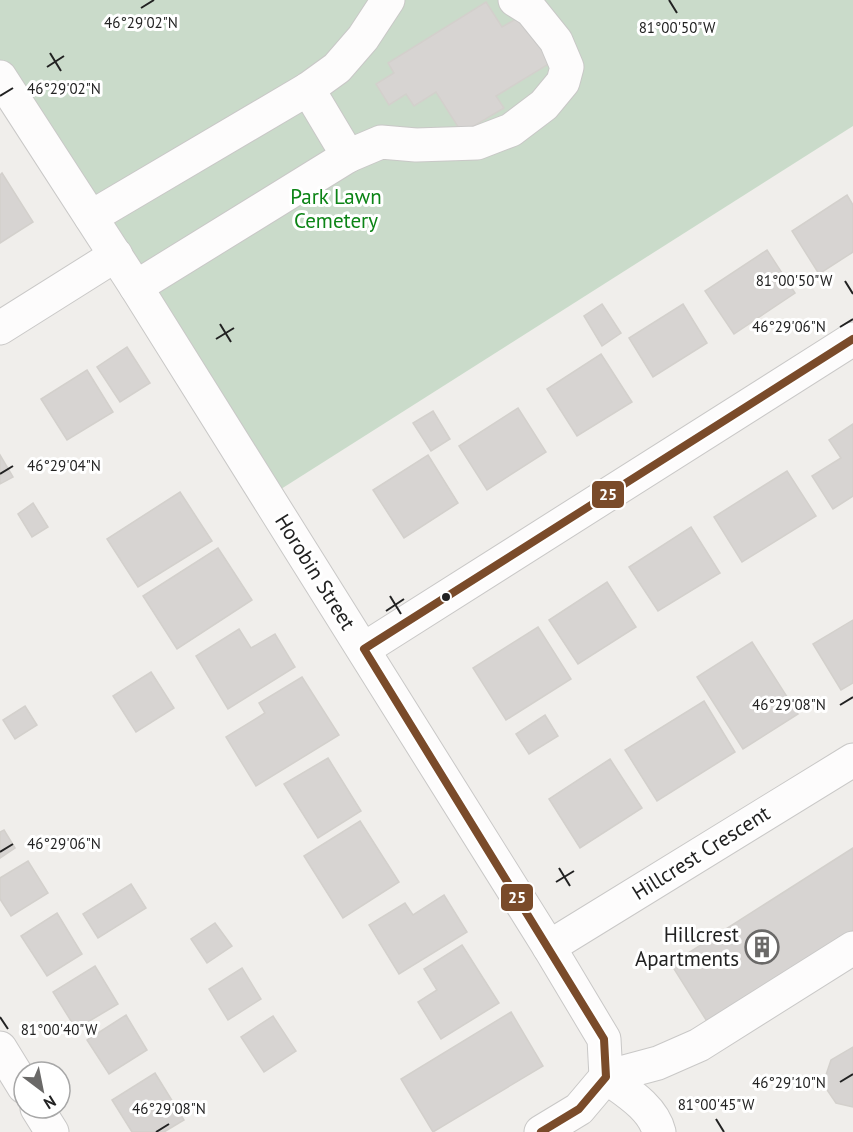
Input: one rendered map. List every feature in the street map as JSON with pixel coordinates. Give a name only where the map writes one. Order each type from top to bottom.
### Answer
[{"type":"street","points":[[91,218],[308,89],[338,68],[363,38],[388,0]]},
{"type":"street","points":[[136,287],[348,156],[381,142],[477,143],[511,130],[544,105],[564,82],[567,67],[556,40],[531,10],[515,0]]},
{"type":"street","name":"Horobin Street","points":[[0,77],[116,255],[549,946],[604,1040],[606,1077]]},
{"type":"street","points":[[308,89],[348,156]]},
{"type":"street","points":[[0,328],[116,255]]},
{"type":"street","points":[[363,649],[853,339]]},
{"type":"street","name":"Hillcrest Crescent","points":[[549,946],[853,760]]},
{"type":"street","points":[[541,1132],[579,1109],[606,1077],[658,1064],[699,1045],[853,948]]},
{"type":"street","points":[[0,1048],[12,1068]]},
{"type":"street","points":[[606,1077],[647,1110],[658,1125],[659,1132]]},
{"type":"green space","name":"Park Lawn Cemetery","points":[[0,0],[853,0],[853,126],[270,496],[0,73]]},
{"type":"building","points":[[486,2],[502,27],[523,15],[552,62],[496,96],[504,108],[462,133],[436,92],[414,106],[406,94],[389,105],[376,84],[394,73],[388,63]]},
{"type":"building","points":[[2,173],[33,222],[0,243],[0,175]]},
{"type":"building","points":[[847,195],[853,205],[853,252],[819,274],[792,231]]},
{"type":"building","points":[[767,250],[795,293],[734,334],[705,291]]},
{"type":"building","points":[[602,304],[621,333],[602,346],[584,316]]},
{"type":"building","points":[[683,304],[707,343],[653,377],[629,338]]},
{"type":"building","points":[[127,347],[150,383],[120,402],[97,367]]},
{"type":"building","points":[[601,354],[632,402],[577,436],[547,389]]},
{"type":"building","points":[[87,370],[113,412],[67,440],[41,399]]},
{"type":"building","points":[[518,408],[546,452],[487,490],[459,446]]},
{"type":"building","points":[[433,411],[450,439],[431,451],[413,423]]},
{"type":"building","points":[[853,424],[853,496],[833,509],[812,476],[841,458],[829,440]]},
{"type":"building","points":[[0,455],[13,477],[0,484]]},
{"type":"building","points":[[428,455],[458,503],[404,538],[373,490]]},
{"type":"building","points":[[787,471],[816,516],[742,562],[714,517]]},
{"type":"building","points":[[180,492],[212,541],[138,587],[107,539]]},
{"type":"building","points":[[33,503],[48,527],[32,537],[18,514]]},
{"type":"building","points":[[691,527],[720,573],[658,611],[629,567]]},
{"type":"building","points":[[218,548],[252,600],[177,649],[143,596]]},
{"type":"building","points":[[607,582],[636,627],[578,664],[549,620]]},
{"type":"building","points":[[853,620],[853,683],[841,690],[813,644]]},
{"type":"building","points":[[538,627],[571,679],[506,720],[473,668]]},
{"type":"building","points":[[239,629],[251,648],[275,634],[295,667],[228,709],[196,656]]},
{"type":"building","points":[[752,642],[798,714],[743,749],[697,677]]},
{"type":"building","points":[[151,672],[174,708],[136,732],[113,696]]},
{"type":"building","points":[[302,677],[339,735],[256,786],[226,737],[265,713],[259,703]]},
{"type":"building","points":[[704,701],[735,752],[657,801],[625,750]]},
{"type":"building","points":[[25,706],[37,725],[15,739],[3,720]]},
{"type":"building","points":[[545,715],[558,736],[529,754],[516,734]]},
{"type":"building","points":[[328,758],[361,811],[318,838],[284,784]]},
{"type":"building","points":[[610,759],[642,808],[580,848],[549,799]]},
{"type":"building","points":[[360,821],[399,882],[343,918],[304,856]]},
{"type":"building","points":[[4,830],[15,848],[0,858],[0,832]]},
{"type":"building","name":"Hillcrest Apartments","points":[[853,848],[853,931],[708,1023],[671,964]]},
{"type":"building","points":[[28,861],[48,893],[11,916],[0,899],[0,878]]},
{"type":"building","points":[[131,884],[146,908],[98,938],[83,914]]},
{"type":"building","points":[[444,895],[467,932],[399,974],[369,925],[405,903],[413,915]]},
{"type":"building","points":[[57,913],[82,954],[47,976],[21,936]]},
{"type":"building","points":[[215,923],[232,946],[207,963],[191,939]]},
{"type":"building","points":[[462,945],[499,1003],[441,1039],[418,1002],[437,990],[424,969]]},
{"type":"building","points":[[95,966],[118,1004],[76,1029],[53,992]]},
{"type":"building","points":[[242,968],[261,999],[228,1020],[209,989]]},
{"type":"building","points":[[511,1012],[543,1066],[433,1132],[401,1079]]},
{"type":"building","points":[[126,1015],[147,1050],[109,1074],[87,1040]]},
{"type":"building","points":[[273,1016],[296,1051],[264,1072],[241,1037]]},
{"type":"building","points":[[853,1047],[853,1107],[836,1103],[823,1084],[831,1060]]},
{"type":"building","points":[[155,1073],[184,1120],[164,1132],[132,1132],[112,1100]]},
{"type":"transit line","name":"25","points":[[541,1132],[579,1109],[606,1077],[604,1039],[364,649],[853,339]]},
{"type":"place","name":"Hillcrest Apartments","points":[[762,947]]}]
